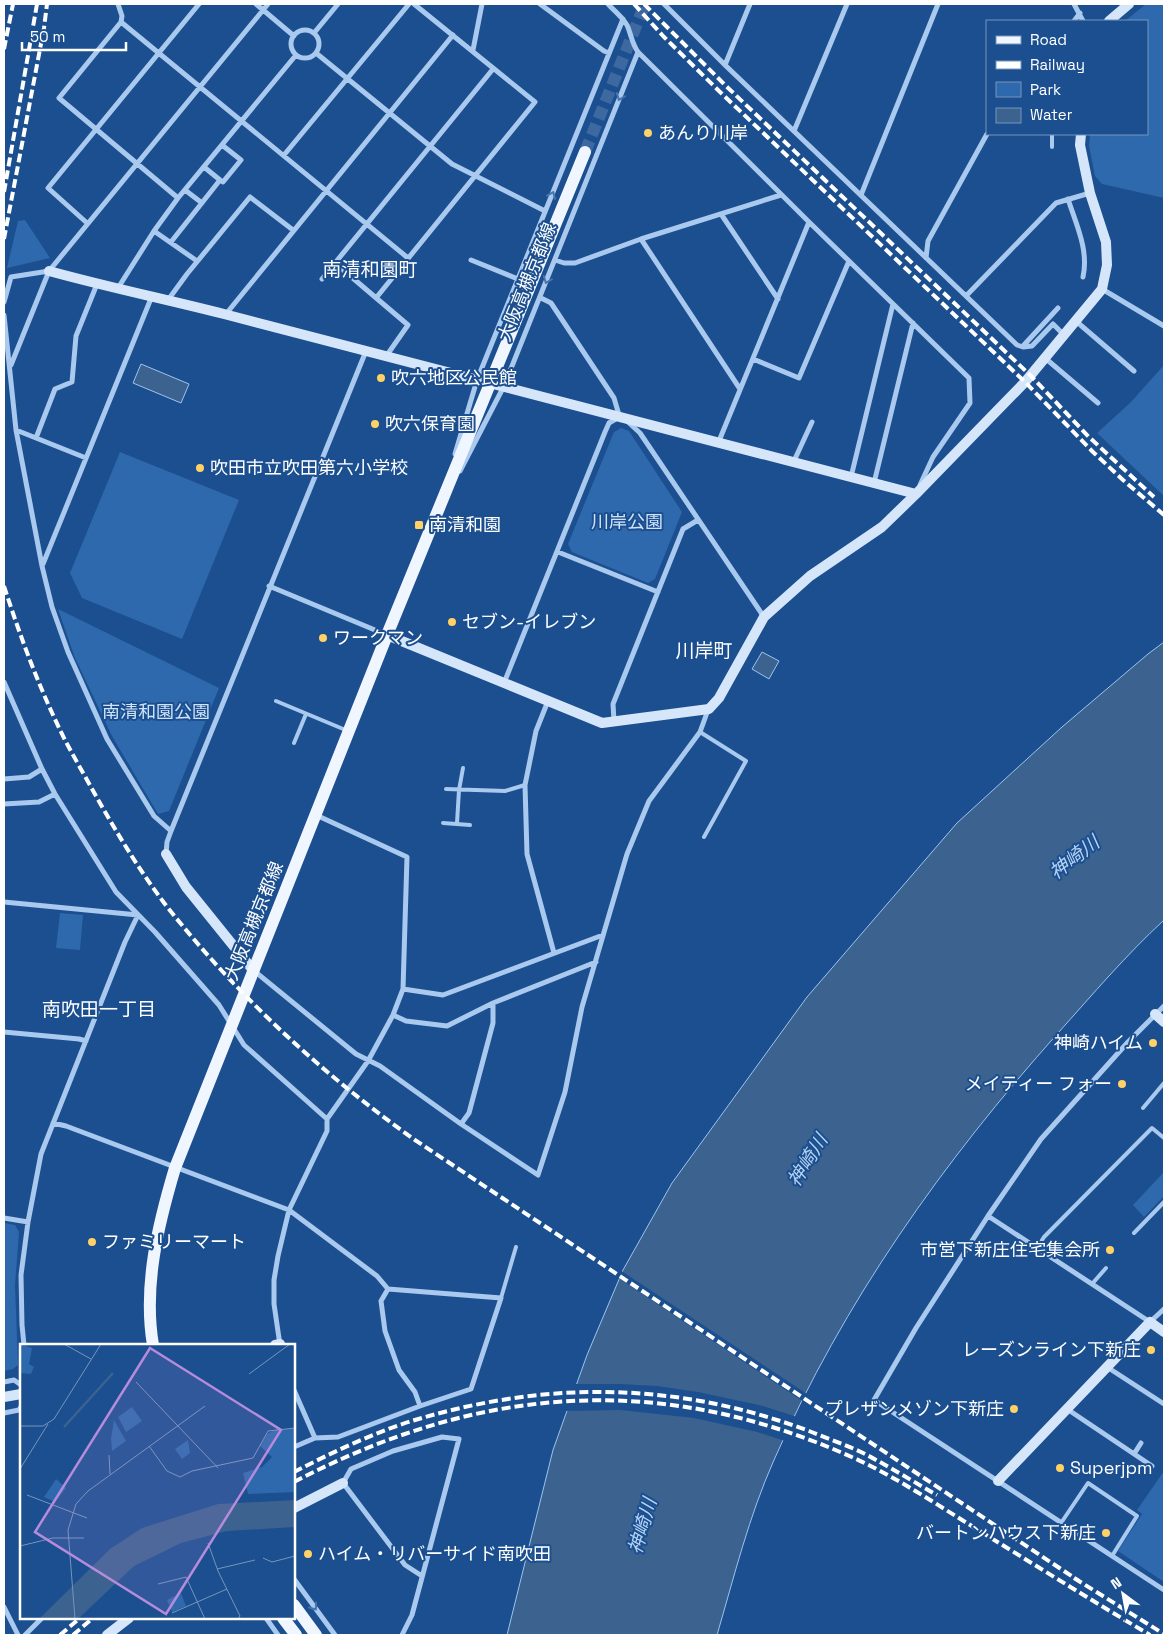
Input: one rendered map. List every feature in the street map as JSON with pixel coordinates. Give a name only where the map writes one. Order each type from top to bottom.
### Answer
[{"type":"main road","name":"大阪高槻京都線","points":[[153,1344],[150,1327],[152,1266],[165,1201],[174,1168],[348,731],[585,152]]},
{"type":"main road","points":[[295,1606],[316,1635]]},
{"type":"main road","points":[[284,1619],[296,1635]]},
{"type":"street","points":[[118,4],[122,16],[121,22],[59,98],[178,198]]},
{"type":"street","points":[[87,223],[48,188],[199,4]]},
{"type":"street","points":[[256,4],[294,36]]},
{"type":"street","points":[[10,367],[49,271],[268,4]]},
{"type":"street","points":[[314,33],[338,4]]},
{"type":"street","points":[[284,155],[409,4]]},
{"type":"street","points":[[376,298],[535,102],[414,4]]},
{"type":"street","points":[[473,50],[482,4]]},
{"type":"street","points":[[540,4],[609,53]]},
{"type":"street","points":[[608,4],[623,19],[634,47],[638,52],[781,195],[969,378],[970,403],[933,457],[916,494]]},
{"type":"street","points":[[664,4],[1017,345],[1022,347],[1032,346],[1053,324],[1065,335]]},
{"type":"street","points":[[725,65],[750,4]]},
{"type":"street","points":[[794,131],[847,4]]},
{"type":"street","points":[[860,195],[938,4]]},
{"type":"street","points":[[1074,4],[1083,20]]},
{"type":"street","points":[[1111,20],[1129,4]]},
{"type":"street","points":[[1075,20],[1080,13]]},
{"type":"street","name":"大阪高槻京都線","points":[[435,520],[477,380],[623,19]]},
{"type":"street","points":[[121,22],[408,258]]},
{"type":"street","points":[[306,30],[314,33],[319,40],[319,49],[313,57],[304,59],[293,52],[291,44],[294,36],[306,30]]},
{"type":"street","points":[[225,314],[452,35]]},
{"type":"street","name":"大阪高槻京都線","points":[[435,520],[504,386],[638,52]]},
{"type":"street","points":[[316,53],[452,164],[545,211]]},
{"type":"street","points":[[117,289],[154,231],[178,198],[296,55]]},
{"type":"street","points":[[322,279],[493,69]]},
{"type":"street","points":[[926,258],[928,241],[986,135]]},
{"type":"street","points":[[366,351],[171,831],[167,842],[166,854],[186,887],[253,970],[356,1054],[380,1066],[461,1124],[538,1175],[564,1092],[582,1007],[627,854],[649,801],[700,732],[709,709],[719,698],[764,617],[810,576],[882,527],[1025,382],[1077,322],[1102,289],[1107,265],[1106,242],[1090,193],[1080,145],[1081,135]]},
{"type":"street","points":[[204,167],[223,182],[241,160],[222,146]]},
{"type":"street","points":[[171,242],[220,180]]},
{"type":"street","points":[[185,190],[202,203]]},
{"type":"street","points":[[966,296],[1056,203],[1090,193]]},
{"type":"street","points":[[555,260],[564,263],[575,263],[641,239],[781,195]]},
{"type":"street","points":[[168,300],[197,261],[250,197],[293,230]]},
{"type":"street","points":[[1068,199],[1085,253],[1086,266],[1083,277]]},
{"type":"street","points":[[721,214],[778,299]]},
{"type":"street","points":[[719,441],[809,222]]},
{"type":"street","points":[[154,231],[197,261]]},
{"type":"street","points":[[641,239],[740,390]]},
{"type":"street","points":[[471,260],[518,279]]},
{"type":"street","points":[[753,359],[799,378],[849,261]]},
{"type":"street","points":[[335,263],[408,325],[386,356]]},
{"type":"street","points":[[4,302],[10,277],[49,271],[225,314],[719,441],[916,494]]},
{"type":"street","points":[[36,438],[55,389],[72,382],[76,336],[97,284]]},
{"type":"street","points":[[1102,289],[1164,326]]},
{"type":"street","points":[[42,566],[152,296]]},
{"type":"street","points":[[540,298],[551,304],[562,319],[614,398],[620,416],[632,424],[640,433],[764,617]]},
{"type":"street","points":[[851,477],[893,304]]},
{"type":"street","points":[[1022,347],[1058,308]]},
{"type":"street","points":[[4,315],[16,430],[52,608],[65,643],[108,739],[154,816],[171,831]]},
{"type":"street","points":[[1077,322],[1134,371]]},
{"type":"street","points":[[874,483],[913,323]]},
{"type":"street","points":[[1045,358],[1098,403]]},
{"type":"street","points":[[504,683],[605,432],[609,423],[620,416]]},
{"type":"street","points":[[794,462],[812,422]]},
{"type":"street","points":[[16,430],[86,458]]},
{"type":"street","points":[[614,721],[613,704],[684,529],[698,520]]},
{"type":"street","points":[[558,552],[658,592]]},
{"type":"street","points":[[269,586],[602,723],[709,709]]},
{"type":"street","points":[[4,682],[42,770],[116,892],[155,932],[219,1005],[244,1045],[328,1119]]},
{"type":"street","points":[[548,701],[536,731],[525,785],[527,854],[554,953]]},
{"type":"street","points":[[4,779],[29,777],[42,770]]},
{"type":"street","points":[[4,804],[39,802],[55,794]]},
{"type":"street","points":[[278,1344],[274,1280],[289,1210],[327,1131],[328,1119],[368,1061],[392,1015],[402,989],[407,857],[315,814]]},
{"type":"street","points":[[4,902],[138,915]]},
{"type":"street","points":[[24,1344],[21,1275],[28,1222],[41,1154],[125,942],[138,915]]},
{"type":"street","points":[[402,989],[443,995],[603,935]]},
{"type":"street","points":[[392,1015],[406,1021],[447,1026],[493,1003],[596,962]]},
{"type":"street","points":[[461,1124],[469,1113],[493,1023],[493,1003]]},
{"type":"street","points":[[1164,1006],[1042,1139],[988,1216],[916,1328],[874,1400],[1164,1590]]},
{"type":"street","points":[[1156,1014],[1164,1022]]},
{"type":"street","points":[[4,1032],[86,1041]]},
{"type":"street","points":[[53,1123],[66,1126],[289,1210],[377,1276],[388,1288],[501,1298],[471,1389],[338,1436],[315,1438],[295,1447]]},
{"type":"street","points":[[988,1216],[1164,1332]]},
{"type":"street","points":[[4,1218],[28,1222]]},
{"type":"street","points":[[388,1288],[381,1301],[385,1331],[399,1370],[415,1392],[420,1406]]},
{"type":"street","points":[[998,1481],[1164,1308]]},
{"type":"street","points":[[1107,1367],[1164,1404]]},
{"type":"street","points":[[4,1382],[14,1380],[20,1384]]},
{"type":"street","points":[[295,1392],[315,1438]]},
{"type":"street","points":[[4,1397],[20,1394]]},
{"type":"street","points":[[1067,1409],[1152,1466]]},
{"type":"street","points":[[4,1413],[20,1410]]},
{"type":"street","points":[[295,1507],[343,1483],[351,1469],[393,1451],[442,1437],[459,1440],[412,1615],[402,1635]]},
{"type":"street","points":[[1134,1454],[1141,1443]]},
{"type":"street","points":[[343,1483],[405,1565],[422,1576]]},
{"type":"street","points":[[295,1580],[335,1635]]},
{"type":"street","points":[[4,1607],[18,1635]]},
{"type":"street","points":[[25,1635],[41,1619]]},
{"type":"street","points":[[107,1635],[128,1619]]},
{"type":"street","points":[[267,1619],[278,1635]]},
{"type":"lane","points":[[1052,135],[1052,147]]},
{"type":"lane","points":[[276,701],[348,731]]},
{"type":"lane","points":[[294,743],[306,714]]},
{"type":"lane","points":[[700,732],[746,761],[704,837]]},
{"type":"lane","points":[[457,823],[459,790],[463,768]]},
{"type":"lane","points":[[446,789],[505,791],[525,785]]},
{"type":"lane","points":[[444,823],[470,825]]},
{"type":"lane","points":[[1143,1108],[1164,1083]]},
{"type":"lane","points":[[1037,1248],[1044,1237],[1152,1128],[1164,1138]]},
{"type":"lane","points":[[1134,1233],[1164,1202]]},
{"type":"lane","points":[[501,1298],[516,1247]]},
{"type":"lane","points":[[1092,1284],[1106,1268]]},
{"type":"lane","points":[[1061,1523],[1088,1483],[1137,1516],[1112,1556]]},
{"type":"green space","points":[[1146,4],[1164,4],[1164,198],[1102,184],[1095,176],[1089,146],[1090,135],[1148,135],[1148,20],[1126,20]]},
{"type":"green space","points":[[25,220],[50,258],[7,268],[18,221]]},
{"type":"green space","points":[[1164,365],[1164,496],[1097,433],[1131,402]]},
{"type":"green space","name":"川岸公園","points":[[621,428],[629,431],[682,512],[655,579],[648,583],[572,552],[568,544],[614,432]]},
{"type":"green space","points":[[120,452],[239,500],[182,639],[82,598],[70,573]]},
{"type":"green space","name":"南清和園公園","points":[[58,609],[219,688],[169,811],[158,814],[112,736],[75,658]]},
{"type":"green space","points":[[60,913],[83,915],[80,950],[56,948]]},
{"type":"green space","points":[[1164,1172],[1164,1196],[1144,1217],[1133,1205]]},
{"type":"green space","points":[[4,1223],[15,1225],[19,1232],[15,1285],[18,1365],[13,1369],[4,1371]]},
{"type":"green space","points":[[1164,1471],[1164,1582],[1118,1551],[1142,1514],[1137,1510]]},
{"type":"water","points":[[141,364],[189,384],[181,403],[133,383]]},
{"type":"water","name":"神崎川","points":[[1164,642],[1164,920],[1097,989],[975,1132],[899,1235],[864,1289],[802,1401],[765,1481],[749,1525],[717,1635],[507,1635],[553,1450],[587,1355],[623,1270],[672,1183],[807,997],[957,823],[1062,727]]},
{"type":"water","points":[[762,652],[779,661],[769,679],[752,669]]},
{"type":"pier","points":[[620,1270],[807,1394],[804,1402],[617,1277]]},
{"type":"pier","points":[[574,1384],[657,1386],[698,1392],[763,1406],[797,1417],[785,1441],[757,1432],[694,1418],[620,1410],[564,1411]]},
{"type":"tunnel","points":[[585,152],[645,4]]},
{"type":"railway","points":[[4,49],[13,4]]},
{"type":"railway","points":[[4,192],[37,4]]},
{"type":"railway","points":[[4,239],[47,4]]},
{"type":"railway","points":[[634,4],[664,37],[719,91],[1025,382],[1093,452],[1164,515]]},
{"type":"railway","points":[[644,4],[725,85],[1031,376],[1089,437],[1154,497]]},
{"type":"railway","points":[[4,586],[47,702],[80,768],[130,854],[158,895],[195,941],[283,1033],[347,1088],[415,1140],[1079,1581]]},
{"type":"railway","points":[[295,1472],[338,1450],[384,1431],[415,1420],[465,1407],[515,1398],[564,1393],[613,1392],[662,1395],[711,1403],[760,1415],[855,1449],[937,1495]]},
{"type":"railway","points":[[295,1482],[364,1450],[433,1425],[502,1409],[571,1401],[641,1402],[711,1411],[782,1430],[870,1465],[916,1491],[1150,1635]]},
{"type":"railway","points":[[1074,1578],[1164,1634]]},
{"type":"railway","points":[[60,1635],[79,1619]]},
{"type":"railway","points":[[73,1635],[92,1619]]},
{"type":"place","name":"あんり川岸","points":[[648,133]]},
{"type":"place","name":"吹六地区公民館","points":[[381,378]]},
{"type":"place","name":"吹六保育園","points":[[375,424]]},
{"type":"place","name":"吹田市立吹田第六小学校","points":[[200,468]]},
{"type":"place","name":"南清和園","points":[[419,525]]},
{"type":"place","name":"セブン-イレブン","points":[[452,622]]},
{"type":"place","name":"ワークマン","points":[[323,638]]},
{"type":"place","name":"神崎ハイム","points":[[1153,1043]]},
{"type":"place","name":"メイティー フォー","points":[[1122,1084]]},
{"type":"place","name":"ファミリーマート","points":[[92,1242]]},
{"type":"place","name":"市営下新庄住宅集会所","points":[[1110,1250]]},
{"type":"place","name":"レーズンライン下新庄","points":[[1151,1350]]},
{"type":"place","name":"プレザンメゾン下新庄","points":[[1014,1409]]},
{"type":"place","name":"Superjpm","points":[[1060,1468]]},
{"type":"place","name":"バートンハウス下新庄","points":[[1106,1533]]},
{"type":"place","name":"ハイム・リバーサイド南吹田","points":[[308,1554]]},
{"type":"district","name":"南清和園町","points":[[370,269]]},
{"type":"district","name":"川岸町","points":[[704,650]]},
{"type":"district","name":"南吹田一丁目","points":[[99,1009]]}]
